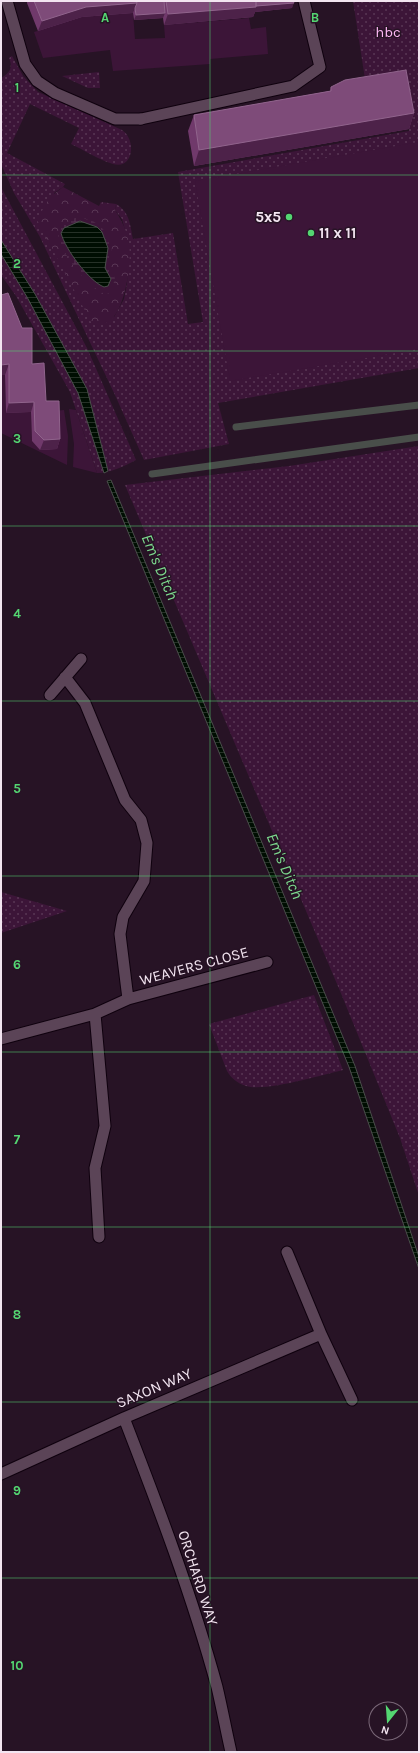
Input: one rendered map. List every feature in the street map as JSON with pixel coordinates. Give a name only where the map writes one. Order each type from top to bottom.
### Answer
[{"type":"street","points":[[7,1],[25,64],[37,82],[55,93],[115,119],[141,119],[293,86],[320,67],[304,1]]},
{"type":"street","points":[[50,695],[81,659]]},
{"type":"street","name":"WEAVERS CLOSE","points":[[65,677],[85,703],[125,800],[141,820],[147,844],[144,881],[123,916],[120,934],[128,999]]},
{"type":"street","name":"WEAVERS CLOSE","points":[[1,1039],[95,1014],[128,999],[267,962]]},
{"type":"street","points":[[95,1014],[105,1126],[95,1168],[100,1237]]},
{"type":"street","points":[[287,1252],[321,1334],[352,1400]]},
{"type":"street","name":"SAXON WAY","points":[[1,1474],[124,1418],[321,1334]]},
{"type":"street","name":"ORCHARD WAY","points":[[124,1418],[162,1516],[192,1606],[217,1687],[231,1752]]},
{"type":"green space","name":"hbc","points":[[353,1],[419,1],[419,368],[218,403],[229,444],[144,460],[40,237],[14,193],[1,164],[1,78],[10,70],[11,64],[9,58],[12,56],[23,76],[38,92],[122,130],[130,140],[131,153],[129,159],[120,165],[113,164],[71,144],[79,128],[30,104],[7,153],[65,184],[54,193],[114,317],[124,299],[127,284],[129,245],[122,219],[115,210],[116,204],[121,207],[127,215],[133,239],[173,233],[188,324],[203,322],[178,172],[409,131],[409,129],[367,92]]},
{"type":"green space","points":[[133,13],[135,39],[165,38],[164,25],[249,18],[251,29],[266,27],[268,54],[210,59],[210,64],[113,71],[110,50],[43,58],[34,32],[82,17]]},
{"type":"green space","points":[[99,72],[100,88],[88,88],[62,76]]},
{"type":"green space","name":"11 x 11","points":[[419,142],[419,349],[230,381],[195,181]]},
{"type":"green space","points":[[1,187],[87,348],[136,460],[122,467],[107,472],[97,473],[70,392],[16,296],[1,275]]},
{"type":"green space","points":[[63,187],[99,206],[101,202],[116,204],[115,210],[127,235],[130,252],[126,288],[117,312],[111,320],[104,324],[92,324],[37,220],[49,198]]},
{"type":"green space","points":[[75,218],[87,219],[97,224],[105,231],[112,242],[110,265],[115,279],[111,291],[106,295],[94,288],[79,273],[59,245],[58,231],[62,225]]},
{"type":"green space","points":[[1,375],[5,375],[6,413],[31,412],[32,441],[55,411],[64,410],[68,436],[67,465],[1,433]]},
{"type":"green space","points":[[69,409],[76,410],[97,473],[73,467],[74,444]]},
{"type":"green space","points":[[419,446],[419,1196],[400,1138],[340,991],[125,485],[289,466]]},
{"type":"green space","points":[[1,892],[67,911],[1,933]]},
{"type":"green space","points":[[314,995],[343,1070],[266,1087],[246,1086],[232,1078],[227,1071],[209,1024]]},
{"type":"shaded area","points":[[80,221],[97,227],[102,232],[108,248],[105,268],[111,279],[108,286],[104,287],[98,284],[78,264],[63,240],[61,233],[64,228]]},
{"type":"shaded area","points":[[1,240],[35,294],[87,389],[108,471],[104,473],[78,393],[27,297],[1,254]]},
{"type":"shaded area","points":[[111,480],[355,1066],[419,1257],[419,1269],[349,1067],[107,481]]},
{"type":"building","points":[[34,1],[136,1],[137,3],[86,7],[42,21]]},
{"type":"building","points":[[136,1],[164,1],[165,13],[136,15]]},
{"type":"building","points":[[166,1],[256,1],[256,7],[168,14]]},
{"type":"building","points":[[256,1],[293,1],[294,3],[256,6]]},
{"type":"building","points":[[406,70],[414,113],[199,150],[194,115],[331,91],[331,87],[345,80]]},
{"type":"building","points":[[8,293],[22,328],[32,328],[32,364],[44,363],[46,401],[59,401],[60,439],[44,440],[35,431],[34,402],[9,403],[9,364],[1,365],[1,295]]},
{"type":"waterway","points":[[236,427],[419,405]]},
{"type":"waterway","points":[[152,474],[419,437]]},
{"type":"place","name":"5x5","points":[[289,217]]},
{"type":"place","name":"11 x 11","points":[[311,233]]},
{"type":"water label","name":"Em's Ditch","points":[[160,567]]},
{"type":"water label","name":"Em's Ditch","points":[[285,866]]}]
